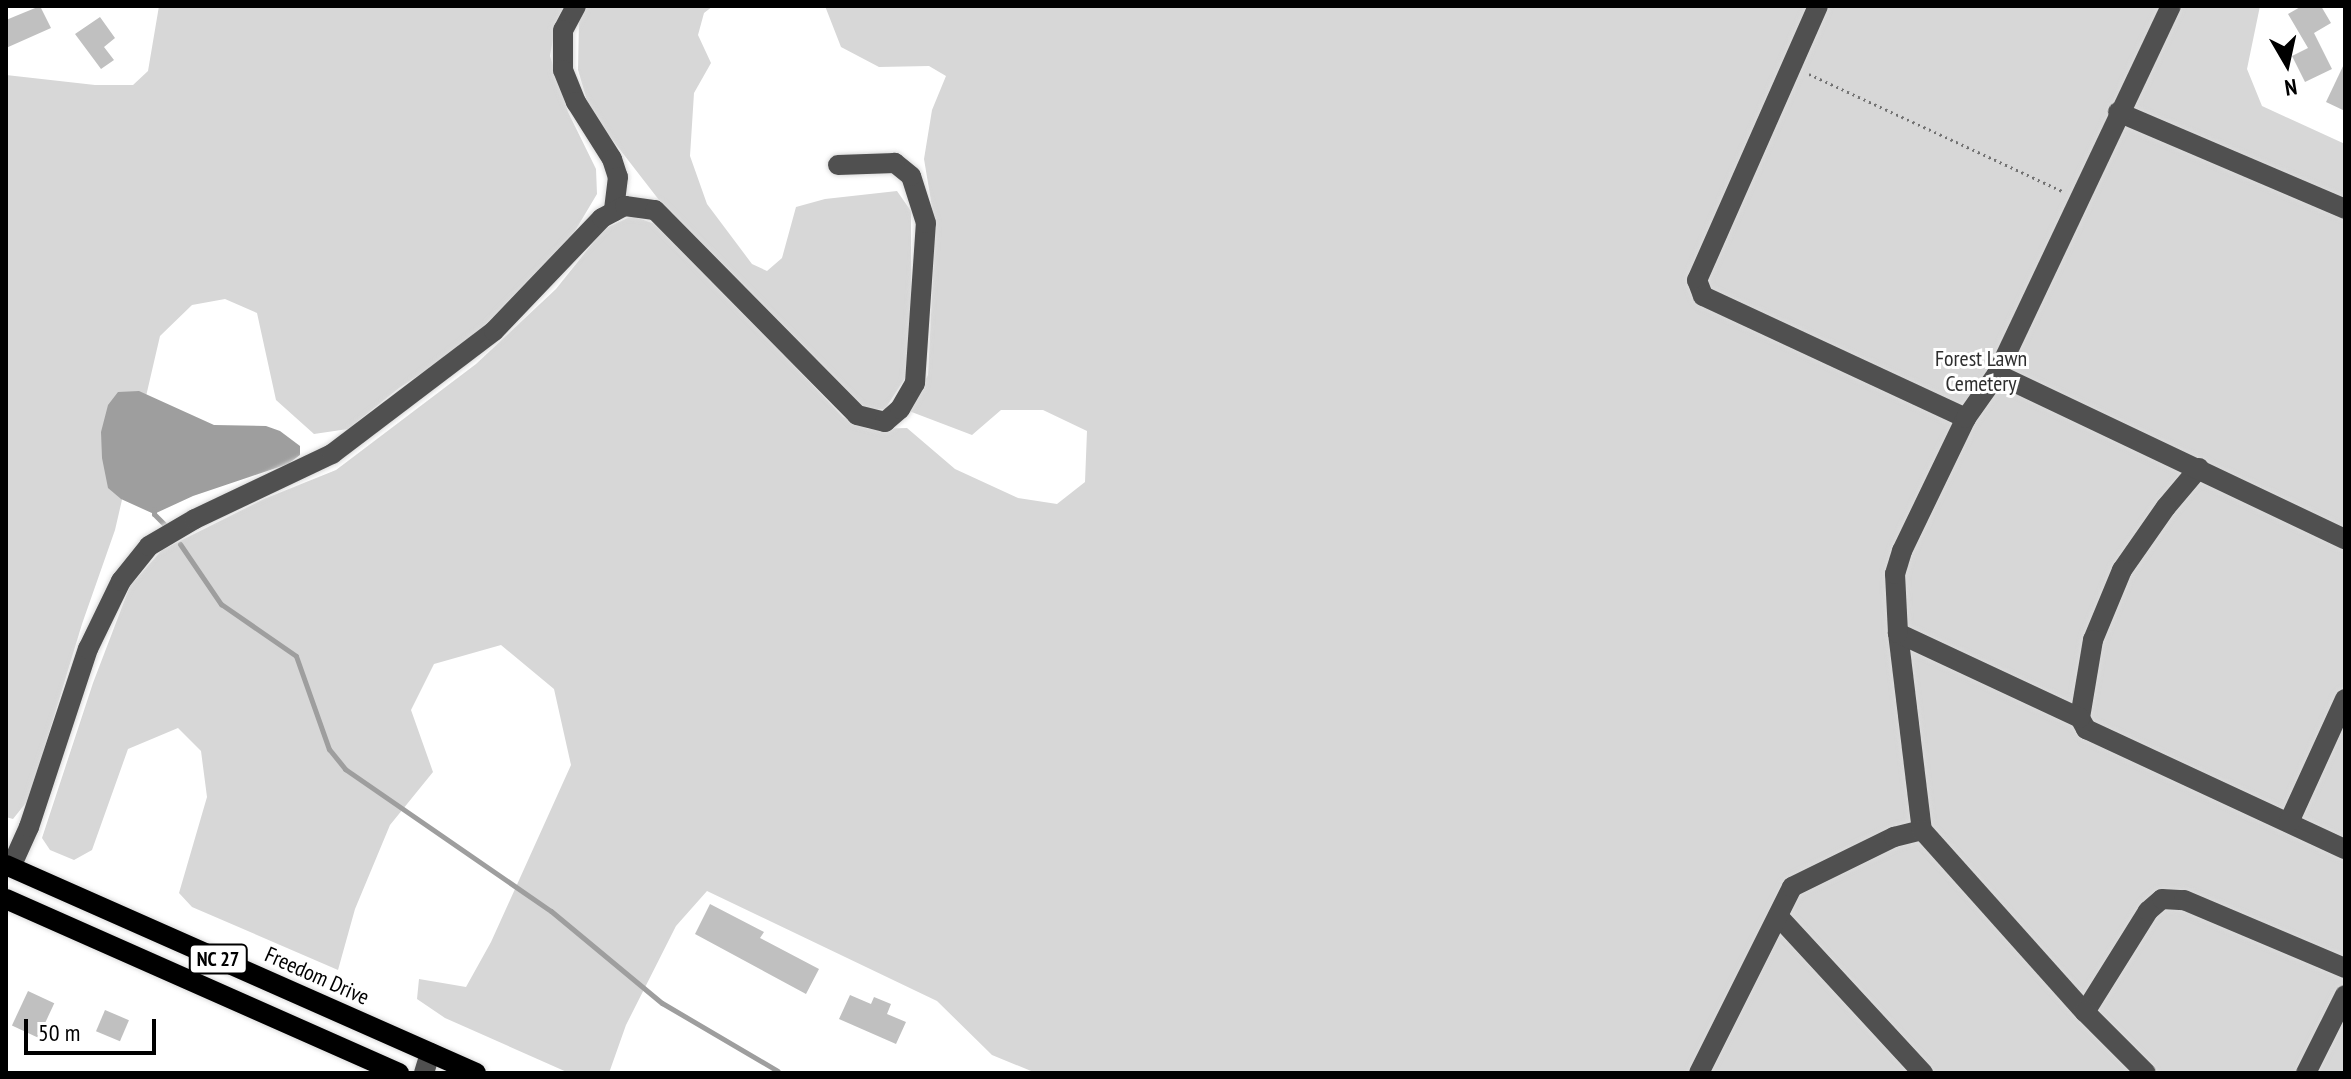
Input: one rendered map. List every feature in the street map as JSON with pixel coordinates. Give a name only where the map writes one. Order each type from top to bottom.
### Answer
[{"type":"main road","name":"Freedom Drive","points":[[8,866],[476,1073]]},
{"type":"main road","name":"NC 27","points":[[6,899],[399,1073]]},
{"type":"street","points":[[576,6],[563,30],[563,70],[576,102],[612,159],[618,177],[614,212]]},
{"type":"street","points":[[1818,6],[1697,280],[1703,296],[1966,418]]},
{"type":"street","points":[[2146,1073],[2085,1012],[1922,830],[1898,633],[1895,574],[1902,551],[1966,418],[1997,374],[2077,198],[2171,6]]},
{"type":"street","points":[[2118,112],[2345,209]]},
{"type":"street","points":[[8,866],[29,827],[88,649],[121,581],[149,546],[195,519],[332,454],[494,331],[602,218],[625,206],[655,210],[857,415],[885,422],[900,409],[915,383],[926,223],[911,176],[895,163],[838,165]]},
{"type":"street","points":[[1997,374],[2345,539]]},
{"type":"street","points":[[2199,468],[2122,570],[2093,640],[2081,695],[2080,718],[2086,729],[2345,849]]},
{"type":"street","points":[[1898,633],[2080,718]]},
{"type":"street","points":[[2289,822],[2345,699]]},
{"type":"street","points":[[1699,1073],[1792,887],[1894,837],[1922,830]]},
{"type":"street","points":[[2085,1012],[2148,911],[2162,899],[2184,900],[2345,968]]},
{"type":"street","points":[[1778,916],[1923,1073]]},
{"type":"street","points":[[2306,1073],[2345,995]]},
{"type":"street","points":[[2324,1033],[2345,1021]]},
{"type":"street","points":[[424,1073],[430,1053]]},
{"type":"path","points":[[1791,66],[2077,198]]},
{"type":"green space","points":[[159,6],[564,6],[556,22],[550,56],[568,112],[596,169],[597,194],[569,241],[485,332],[399,388],[348,429],[314,434],[276,400],[257,313],[225,299],[192,305],[160,336],[115,530],[82,624],[29,799],[13,819],[6,817],[6,75],[95,85],[133,85],[148,71]]},
{"type":"green space","points":[[587,6],[713,6],[704,13],[698,35],[711,63],[694,93],[690,156],[707,204],[752,264],[767,271],[782,258],[796,207],[825,199],[897,191],[911,211],[911,369],[885,409],[862,409],[659,200],[590,111],[578,70],[579,19]]},
{"type":"green space","name":"Forest Lawn Cemetery","points":[[825,6],[2260,6],[2247,69],[2262,106],[2345,144],[2345,1073],[1036,1073],[992,1055],[937,1001],[707,891],[676,926],[626,1025],[609,1073],[569,1073],[445,1018],[417,999],[419,979],[466,987],[491,942],[571,765],[554,689],[501,645],[434,664],[411,710],[433,772],[390,825],[355,909],[338,970],[192,907],[179,893],[207,797],[201,751],[178,728],[128,749],[92,850],[74,860],[50,850],[42,838],[93,683],[130,586],[162,550],[264,499],[336,470],[476,364],[556,289],[604,229],[632,216],[661,226],[843,417],[868,429],[907,428],[955,469],[1018,498],[1057,504],[1085,482],[1087,431],[1043,410],[1001,410],[972,435],[909,411],[928,375],[934,256],[932,207],[924,159],[932,110],[946,76],[929,66],[879,67],[841,47]]},
{"type":"shaded area","points":[[139,391],[214,425],[266,426],[280,431],[300,446],[300,455],[288,464],[193,496],[154,514],[121,499],[108,488],[102,458],[101,432],[108,405],[118,392]]},
{"type":"building","points":[[40,6],[51,28],[6,48],[6,20]]},
{"type":"building","points":[[2302,6],[2321,6],[2331,23],[2314,33],[2332,69],[2305,82],[2292,56],[2308,48],[2288,14]]},
{"type":"building","points":[[100,17],[115,38],[104,47],[114,60],[101,69],[75,34]]},
{"type":"building","points":[[2345,62],[2345,111],[2326,102]]},
{"type":"building","points":[[710,904],[764,932],[760,938],[819,969],[806,994],[695,934]]},
{"type":"building","points":[[28,991],[54,1003],[38,1038],[12,1025]]},
{"type":"building","points":[[850,995],[871,1004],[874,997],[891,1004],[887,1014],[906,1022],[896,1044],[839,1019]]},
{"type":"building","points":[[105,1010],[129,1020],[120,1041],[96,1031]]},
{"type":"waterway","points":[[154,509],[154,514],[168,528]]},
{"type":"waterway","points":[[180,544],[221,604],[296,656],[329,749],[345,769],[551,911],[662,1003],[778,1071]]}]
